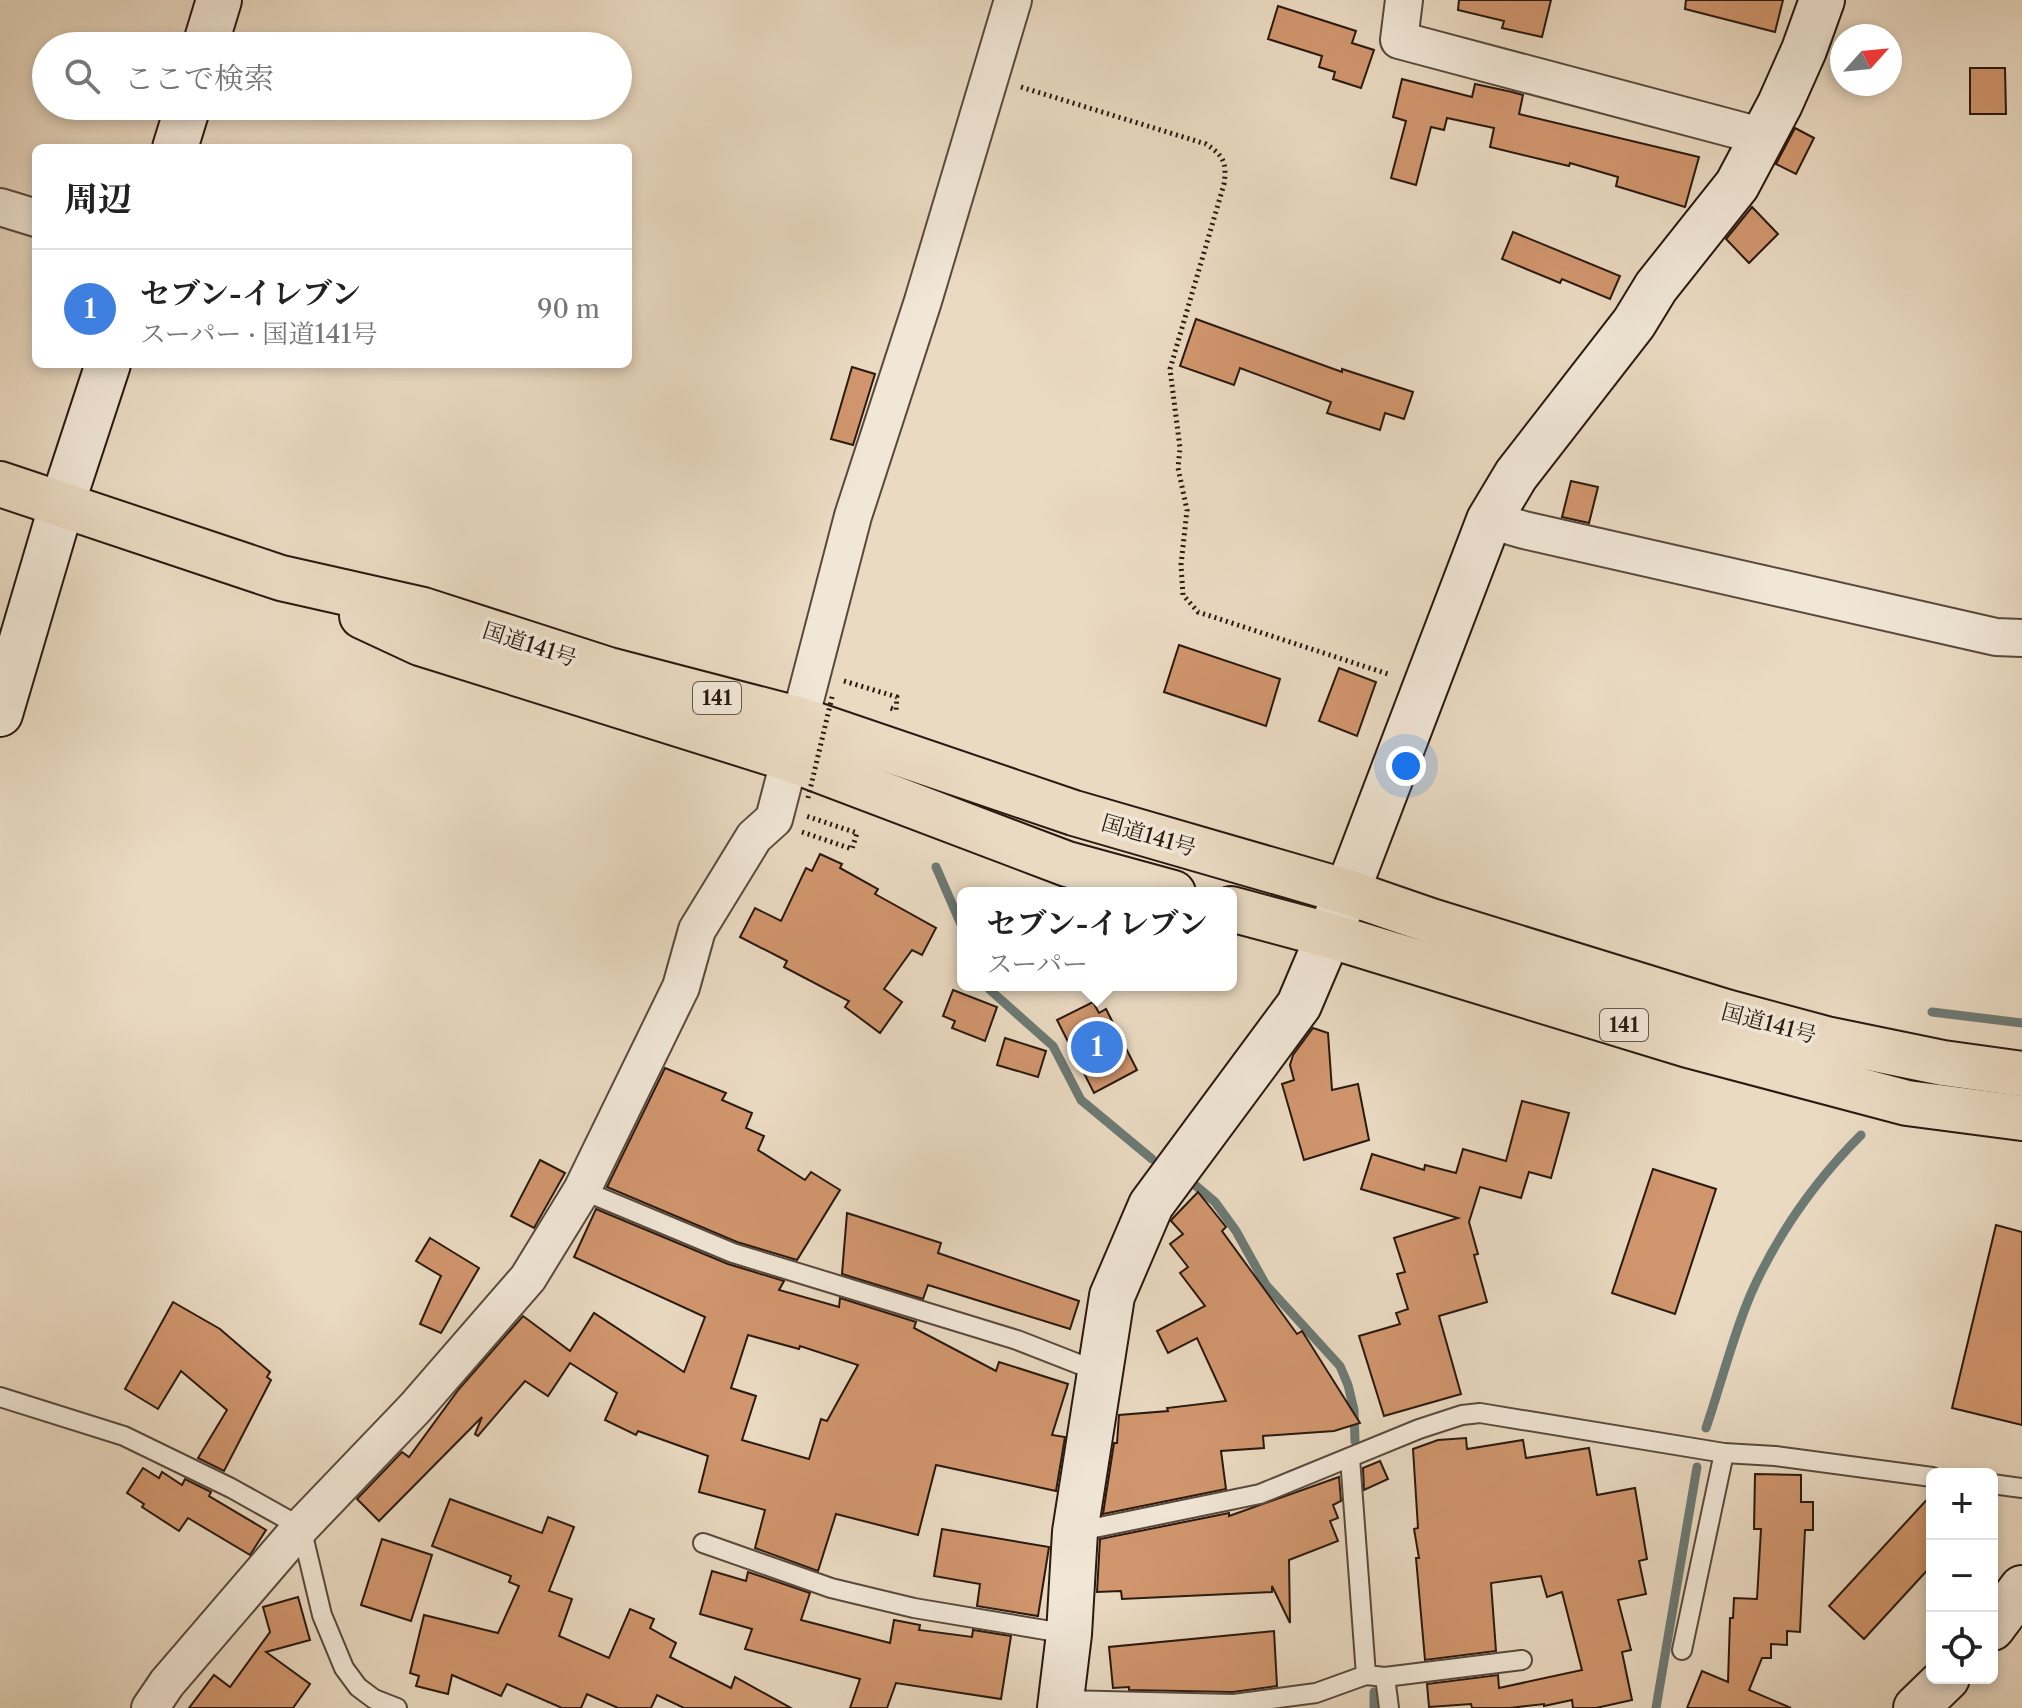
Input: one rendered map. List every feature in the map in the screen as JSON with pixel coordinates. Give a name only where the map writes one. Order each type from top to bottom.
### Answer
[{"type":"highway","name":"国道141号","points":[[0,484],[281,578],[423,610],[609,670],[808,724],[1074,813],[1347,892],[1711,1007],[1826,1039],[1943,1063],[2022,1074]]},
{"type":"highway","name":"国道141号","points":[[808,724],[1067,864],[1151,887]]},
{"type":"highway","name":"国道141号","points":[[1237,911],[1328,935],[1688,1045],[1893,1099],[1965,1113],[2022,1118]]},
{"type":"main road","points":[[209,32],[219,0]]},
{"type":"main road","points":[[1061,1704],[1075,1532],[1112,1296],[1151,1205],[1299,1005],[1347,892],[1489,520],[1516,475],[1634,323],[1656,287],[1737,185],[1764,137],[1804,50],[1822,0]]},
{"type":"main road","points":[[176,144],[184,120]]},
{"type":"main road","points":[[0,714],[62,504],[107,368]]},
{"type":"main road","points":[[1998,1620],[2022,1588]]},
{"type":"main road","points":[[1916,1708],[1941,1684]]},
{"type":"street","points":[[150,1708],[167,1683],[301,1527],[415,1408],[528,1278],[582,1190],[681,987],[697,930],[754,837],[774,819],[808,724],[853,516],[923,301],[1013,0]]},
{"type":"street","points":[[1404,0],[1399,40],[1764,137]]},
{"type":"street","points":[[0,207],[32,217]]},
{"type":"street","points":[[1489,520],[1996,637],[2022,638]]},
{"type":"lane","points":[[582,1190],[733,1253],[1017,1340],[1099,1372]]},
{"type":"lane","points":[[0,1397],[124,1436],[231,1488],[301,1527],[322,1615],[344,1668],[358,1687],[374,1699],[397,1708]]},
{"type":"lane","points":[[1075,1532],[1260,1494],[1419,1429],[1462,1415],[1480,1413],[1724,1453],[1775,1456],[1926,1476]]},
{"type":"lane","points":[[1682,1650],[1724,1453]]},
{"type":"lane","points":[[1350,1458],[1366,1675]]},
{"type":"lane","points":[[1998,1485],[2022,1488]]},
{"type":"lane","points":[[703,1543],[859,1595],[914,1608],[1069,1634]]},
{"type":"lane","points":[[1061,1704],[1234,1706],[1316,1693],[1366,1675],[1385,1677],[1522,1660]]},
{"type":"lane","points":[[1385,1677],[1389,1708]]},
{"type":"path","points":[[989,77],[1206,144],[1221,154],[1227,166],[1224,184],[1170,369],[1180,448],[1178,468],[1187,510],[1181,565],[1183,595],[1198,612],[1424,686]]},
{"type":"path","points":[[836,678],[897,697],[896,710],[883,706]]},
{"type":"path","points":[[808,798],[808,724],[846,696]]},
{"type":"path","points":[[798,830],[852,849],[857,833],[804,816]]},
{"type":"building","points":[[1459,0],[1551,0],[1542,37],[1502,28],[1504,21],[1458,10]]},
{"type":"building","points":[[1686,0],[1783,0],[1775,32],[1685,9]]},
{"type":"building","points":[[1278,6],[1356,31],[1352,43],[1374,50],[1361,88],[1333,79],[1335,72],[1319,67],[1322,56],[1268,39]]},
{"type":"building","points":[[1970,68],[2005,68],[2006,114],[1970,114]]},
{"type":"building","points":[[1402,79],[1472,97],[1475,84],[1512,92],[1523,95],[1519,114],[1699,157],[1685,207],[1616,186],[1618,177],[1570,163],[1569,166],[1490,147],[1494,128],[1447,118],[1444,130],[1431,127],[1416,185],[1391,178],[1406,121],[1393,117]]},
{"type":"building","points":[[1795,128],[1814,138],[1796,174],[1776,164]]},
{"type":"building","points":[[1752,207],[1778,234],[1749,263],[1726,239]]},
{"type":"building","points":[[1513,232],[1620,276],[1610,299],[1502,259]]},
{"type":"building","points":[[1196,319],[1342,372],[1342,369],[1413,392],[1404,419],[1385,413],[1380,430],[1327,413],[1331,402],[1240,368],[1234,385],[1180,366]]},
{"type":"building","points":[[852,367],[875,374],[853,445],[831,439]]},
{"type":"building","points":[[1571,481],[1598,487],[1589,523],[1562,517]]},
{"type":"building","points":[[1179,645],[1280,679],[1266,726],[1164,692]]},
{"type":"building","points":[[1339,668],[1376,682],[1357,736],[1319,721]]},
{"type":"building","points":[[820,854],[842,864],[840,868],[878,889],[875,894],[936,928],[922,955],[912,950],[884,989],[902,1002],[880,1033],[845,1007],[849,1001],[784,967],[787,961],[740,937],[755,908],[781,921],[806,868],[812,871]]},
{"type":"building","points":[[953,990],[997,1007],[985,1041],[952,1028],[955,1021],[943,1016]]},
{"type":"building","points":[[1093,1002],[1099,1013],[1106,1009],[1137,1070],[1094,1093],[1057,1020]]},
{"type":"building","points":[[1313,1028],[1328,1033],[1332,1090],[1358,1084],[1369,1140],[1304,1160],[1282,1084],[1294,1080],[1290,1065],[1293,1055]]},
{"type":"building","points":[[1005,1038],[1046,1051],[1038,1077],[997,1065]]},
{"type":"building","points":[[665,1068],[726,1093],[722,1100],[752,1113],[746,1128],[764,1136],[758,1150],[805,1180],[811,1172],[840,1190],[797,1260],[737,1242],[607,1187]]},
{"type":"building","points":[[1522,1101],[1569,1113],[1551,1178],[1529,1172],[1521,1198],[1480,1187],[1469,1222],[1487,1302],[1439,1316],[1461,1394],[1384,1416],[1359,1336],[1400,1324],[1396,1313],[1408,1309],[1397,1274],[1405,1272],[1394,1238],[1458,1218],[1361,1189],[1372,1154],[1424,1170],[1425,1165],[1456,1173],[1463,1149],[1506,1161]]},
{"type":"building","points":[[540,1160],[565,1173],[534,1228],[511,1216]]},
{"type":"building","points":[[1653,1169],[1716,1189],[1675,1314],[1612,1293]]},
{"type":"building","points":[[1198,1192],[1226,1227],[1222,1231],[1297,1334],[1302,1331],[1360,1423],[1334,1431],[1263,1436],[1264,1448],[1221,1451],[1226,1489],[1103,1514],[1114,1443],[1117,1443],[1119,1415],[1226,1401],[1197,1338],[1168,1353],[1157,1331],[1205,1306],[1180,1273],[1188,1267],[1170,1244],[1183,1234],[1171,1221]]},
{"type":"building","points":[[596,1209],[728,1264],[784,1281],[779,1290],[839,1307],[840,1298],[916,1322],[914,1328],[996,1371],[999,1362],[1068,1384],[1052,1435],[1065,1437],[1056,1491],[936,1465],[918,1535],[836,1514],[818,1571],[755,1548],[765,1510],[699,1492],[708,1456],[638,1431],[636,1435],[605,1420],[617,1393],[570,1363],[548,1396],[525,1381],[478,1436],[475,1434],[482,1417],[379,1521],[357,1499],[402,1452],[409,1457],[459,1389],[523,1316],[570,1351],[594,1313],[684,1372],[705,1317],[574,1257]],"holes":[[[748,1335],[799,1349],[800,1346],[858,1365],[827,1421],[821,1419],[809,1459],[742,1440],[756,1396],[731,1388]]]},
{"type":"building","points":[[847,1213],[941,1243],[938,1253],[1079,1301],[1070,1329],[928,1285],[923,1299],[842,1274]]},
{"type":"building","points":[[1996,1225],[2022,1232],[2022,1425],[1952,1408]]},
{"type":"building","points":[[430,1238],[479,1268],[441,1333],[420,1324],[441,1276],[416,1261]]},
{"type":"building","points":[[173,1302],[220,1329],[270,1372],[267,1377],[271,1380],[224,1471],[198,1458],[227,1410],[181,1371],[158,1409],[125,1389]]},
{"type":"building","points":[[1466,1438],[1467,1449],[1523,1440],[1526,1458],[1589,1448],[1597,1495],[1635,1488],[1647,1559],[1639,1561],[1646,1594],[1618,1600],[1631,1650],[1622,1652],[1632,1700],[1596,1708],[1573,1708],[1572,1700],[1510,1708],[1472,1708],[1471,1704],[1429,1707],[1427,1684],[1498,1675],[1499,1688],[1582,1670],[1562,1592],[1547,1597],[1541,1576],[1491,1583],[1496,1651],[1425,1660],[1416,1558],[1419,1558],[1414,1529],[1418,1528],[1413,1449],[1438,1440]]},
{"type":"building","points":[[1380,1461],[1388,1479],[1364,1490],[1363,1468]]},
{"type":"building","points":[[143,1468],[159,1478],[162,1472],[182,1485],[185,1479],[211,1492],[209,1496],[266,1530],[250,1555],[188,1518],[179,1531],[142,1507],[144,1504],[127,1493]]},
{"type":"building","points":[[1755,1474],[1801,1475],[1801,1502],[1813,1502],[1813,1530],[1805,1530],[1800,1632],[1787,1631],[1787,1645],[1771,1644],[1771,1658],[1762,1658],[1749,1690],[1791,1708],[1687,1708],[1702,1671],[1728,1682],[1730,1618],[1733,1618],[1734,1598],[1757,1599],[1761,1529],[1754,1529]]},
{"type":"building","points":[[1339,1477],[1341,1501],[1333,1505],[1338,1518],[1330,1521],[1338,1541],[1289,1560],[1290,1623],[1272,1586],[1272,1592],[1122,1599],[1121,1591],[1097,1592],[1100,1539],[1229,1513],[1229,1516]]},
{"type":"building","points":[[450,1499],[542,1533],[548,1517],[574,1527],[549,1591],[572,1599],[559,1636],[609,1658],[630,1609],[654,1619],[650,1628],[676,1643],[670,1657],[731,1688],[735,1677],[791,1708],[684,1708],[657,1695],[651,1708],[618,1708],[587,1694],[581,1708],[562,1708],[507,1684],[501,1696],[452,1675],[448,1694],[416,1686],[419,1676],[410,1673],[424,1615],[498,1633],[519,1586],[509,1582],[511,1576],[432,1546]]},
{"type":"building","points":[[1926,1501],[1926,1572],[1864,1639],[1829,1606]]},
{"type":"building","points":[[942,1529],[1049,1547],[1038,1616],[977,1606],[980,1584],[934,1576]]},
{"type":"building","points":[[382,1539],[432,1555],[411,1621],[361,1605]]},
{"type":"building","points":[[712,1571],[746,1581],[748,1572],[810,1593],[801,1620],[890,1643],[894,1620],[920,1625],[919,1630],[972,1637],[973,1630],[1011,1636],[1001,1699],[896,1683],[887,1708],[850,1708],[860,1679],[745,1649],[752,1629],[700,1614]]},
{"type":"building","points":[[298,1597],[310,1640],[266,1652],[310,1684],[293,1708],[189,1708],[214,1675],[230,1687],[270,1632],[263,1607]]},
{"type":"building","points":[[1274,1631],[1277,1686],[1233,1692],[1113,1688],[1109,1647]]},
{"type":"waterway","points":[[936,867],[957,915]]},
{"type":"waterway","points":[[991,991],[1053,1046],[1081,1100],[1152,1159]]},
{"type":"waterway","points":[[1932,1012],[2022,1023]]},
{"type":"waterway","points":[[1706,1428],[1741,1320],[1764,1266],[1801,1206],[1861,1135]]},
{"type":"waterway","points":[[1189,1180],[1215,1202],[1236,1231],[1266,1285],[1340,1366],[1354,1410],[1355,1441]]},
{"type":"waterway","points":[[1656,1708],[1697,1467]]},
{"type":"waterway","points":[[1374,1692],[1374,1708]]},
{"type":"place","name":"セブン-イレブン","points":[[1097,1047]]}]
